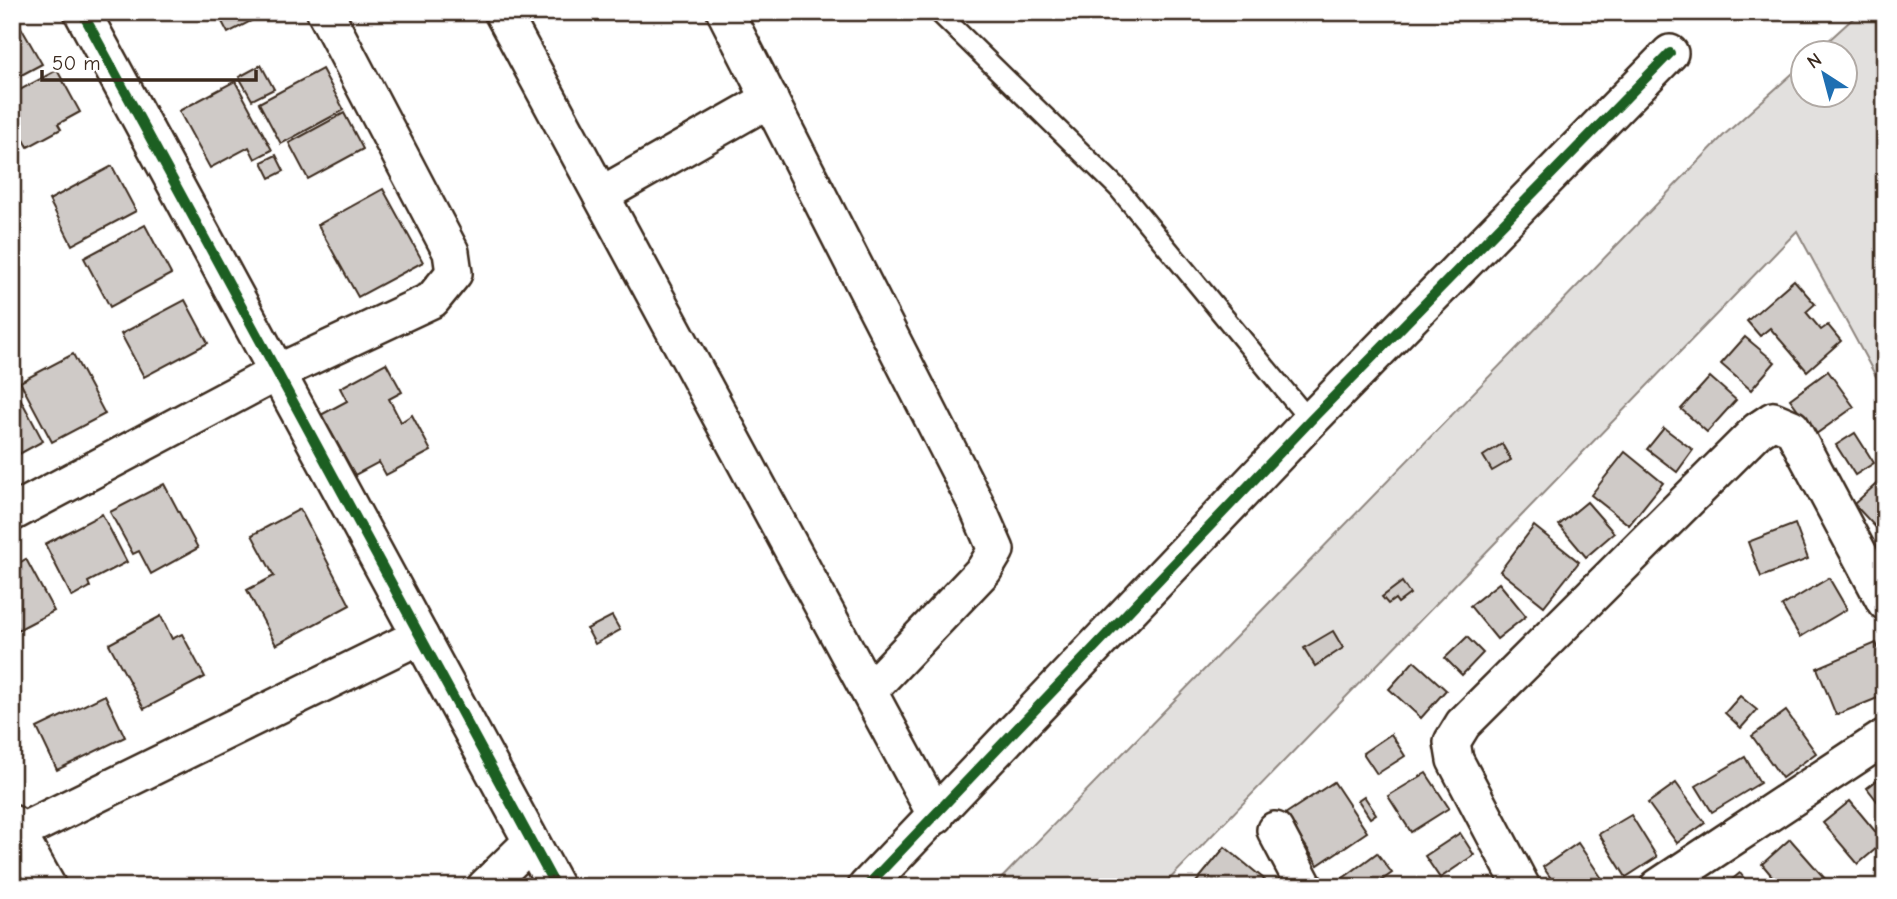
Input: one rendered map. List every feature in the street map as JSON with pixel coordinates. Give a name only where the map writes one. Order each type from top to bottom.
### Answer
[{"type":"street","points":[[82,12],[556,887]]},
{"type":"street","points":[[12,513],[276,373],[432,300],[454,273],[451,252],[325,12]]},
{"type":"street","points":[[502,12],[936,816]]},
{"type":"street","points":[[725,12],[975,502],[996,550],[984,570],[869,691]]},
{"type":"street","points":[[866,887],[1310,421],[1670,53]]},
{"type":"street","points":[[601,195],[769,99]]},
{"type":"street","points":[[1522,887],[1455,760],[1452,742],[1463,724],[1758,430],[1773,420],[1792,428],[1885,602]]},
{"type":"street","points":[[48,887],[14,831],[420,636]]},
{"type":"street","points":[[1658,887],[1885,737]]},
{"type":"street","points":[[1275,830],[1305,887]]},
{"type":"street","points":[[485,887],[531,842]]},
{"type":"lane","points":[[938,12],[1118,188],[1310,421]]},
{"type":"shaded area","points":[[1860,12],[1885,12],[1885,393],[1797,231],[1162,887],[993,887],[1723,136],[1788,78],[1788,108],[1858,108],[1858,38],[1831,38]]},
{"type":"building","points":[[209,12],[268,12],[228,33],[219,16],[213,19]]},
{"type":"building","points":[[15,17],[42,64],[12,80],[12,18]]},
{"type":"building","points":[[261,65],[274,89],[252,100],[239,77]]},
{"type":"building","points":[[322,69],[344,110],[281,144],[259,103]]},
{"type":"building","points":[[57,70],[80,112],[58,124],[61,129],[28,147],[12,118],[12,94]]},
{"type":"building","points":[[235,81],[272,150],[255,159],[249,147],[210,168],[179,111]]},
{"type":"building","points":[[344,113],[363,149],[308,179],[289,143]]},
{"type":"building","points":[[276,155],[284,171],[270,178],[262,162]]},
{"type":"building","points":[[112,166],[136,211],[72,245],[49,200]]},
{"type":"building","points":[[383,189],[423,262],[358,297],[318,225]]},
{"type":"building","points":[[145,225],[171,274],[110,307],[84,258]]},
{"type":"building","points":[[1794,280],[1815,304],[1806,312],[1821,330],[1828,325],[1841,341],[1807,371],[1770,328],[1760,336],[1747,321]]},
{"type":"building","points":[[185,300],[208,343],[144,377],[121,334]]},
{"type":"building","points":[[1745,337],[1775,362],[1751,390],[1721,364]]},
{"type":"building","points":[[73,354],[105,414],[52,442],[20,382]]},
{"type":"building","points":[[386,363],[402,392],[389,399],[401,422],[412,415],[431,451],[386,475],[379,462],[355,475],[319,416],[347,401],[340,388]]},
{"type":"building","points":[[1828,371],[1854,407],[1816,434],[1790,399]]},
{"type":"building","points":[[1710,377],[1736,400],[1707,432],[1681,409]]},
{"type":"building","points":[[12,383],[43,441],[12,458]]},
{"type":"building","points":[[1664,428],[1693,450],[1677,472],[1647,449]]},
{"type":"building","points":[[1855,433],[1874,463],[1855,475],[1836,445]]},
{"type":"building","points":[[1502,444],[1511,460],[1492,471],[1483,456]]},
{"type":"building","points":[[1625,452],[1663,483],[1629,525],[1591,495]]},
{"type":"building","points":[[1883,478],[1885,528],[1880,532],[1854,504]]},
{"type":"building","points":[[164,484],[198,548],[151,574],[139,551],[133,554],[110,512]]},
{"type":"building","points":[[1587,502],[1614,533],[1586,557],[1559,525]]},
{"type":"building","points":[[300,509],[350,605],[276,645],[247,590],[274,576],[252,535]]},
{"type":"building","points":[[102,514],[127,562],[88,582],[90,587],[72,597],[45,544]]},
{"type":"building","points":[[1795,524],[1808,559],[1761,577],[1748,542]]},
{"type":"building","points":[[1534,526],[1579,562],[1544,606],[1500,571]]},
{"type":"building","points":[[26,559],[54,611],[12,633],[12,567]]},
{"type":"building","points":[[1829,578],[1847,609],[1800,637],[1782,606]]},
{"type":"building","points":[[1402,582],[1410,594],[1398,603],[1395,599],[1388,604],[1382,597]]},
{"type":"building","points":[[1499,583],[1526,616],[1497,639],[1470,606]]},
{"type":"building","points":[[161,616],[172,639],[182,634],[205,677],[144,709],[109,644]]},
{"type":"building","points":[[612,616],[620,630],[595,644],[587,629]]},
{"type":"building","points":[[1333,631],[1343,648],[1315,666],[1304,648]]},
{"type":"building","points":[[1467,637],[1483,653],[1462,675],[1445,658]]},
{"type":"building","points":[[1876,643],[1885,664],[1885,695],[1836,715],[1817,668]]},
{"type":"building","points":[[1414,661],[1446,690],[1421,718],[1389,689]]},
{"type":"building","points":[[105,695],[125,737],[57,770],[37,728]]},
{"type":"building","points":[[1740,696],[1757,710],[1741,728],[1725,713]]},
{"type":"building","points":[[1786,711],[1816,753],[1782,778],[1752,736]]},
{"type":"building","points":[[1391,734],[1405,756],[1377,774],[1363,753]]},
{"type":"building","points":[[1745,757],[1760,783],[1712,812],[1696,786]]},
{"type":"building","points":[[1426,773],[1449,808],[1411,832],[1388,796]]},
{"type":"building","points":[[1885,774],[1885,811],[1867,788]]},
{"type":"building","points":[[1334,782],[1367,832],[1318,865],[1285,814]]},
{"type":"building","points":[[1676,783],[1705,823],[1677,843],[1648,803]]},
{"type":"building","points":[[1364,796],[1376,814],[1370,818],[1358,800]]},
{"type":"building","points":[[1850,801],[1884,842],[1858,864],[1823,823]]},
{"type":"building","points":[[1631,815],[1657,857],[1626,877],[1599,834]]},
{"type":"building","points":[[1460,833],[1474,855],[1440,878],[1425,856]]},
{"type":"building","points":[[1790,839],[1827,881],[1821,887],[1781,887],[1762,864]]},
{"type":"building","points":[[1578,843],[1605,883],[1600,887],[1557,887],[1543,867]]},
{"type":"building","points":[[1225,847],[1264,879],[1259,887],[1192,887]]},
{"type":"building","points":[[1377,853],[1392,873],[1372,887],[1331,887]]},
{"type":"building","points":[[1740,873],[1751,887],[1723,887]]},
{"type":"cycle path","points":[[82,12],[556,887]]},
{"type":"cycle path","points":[[866,887],[1310,421],[1670,53]]}]
